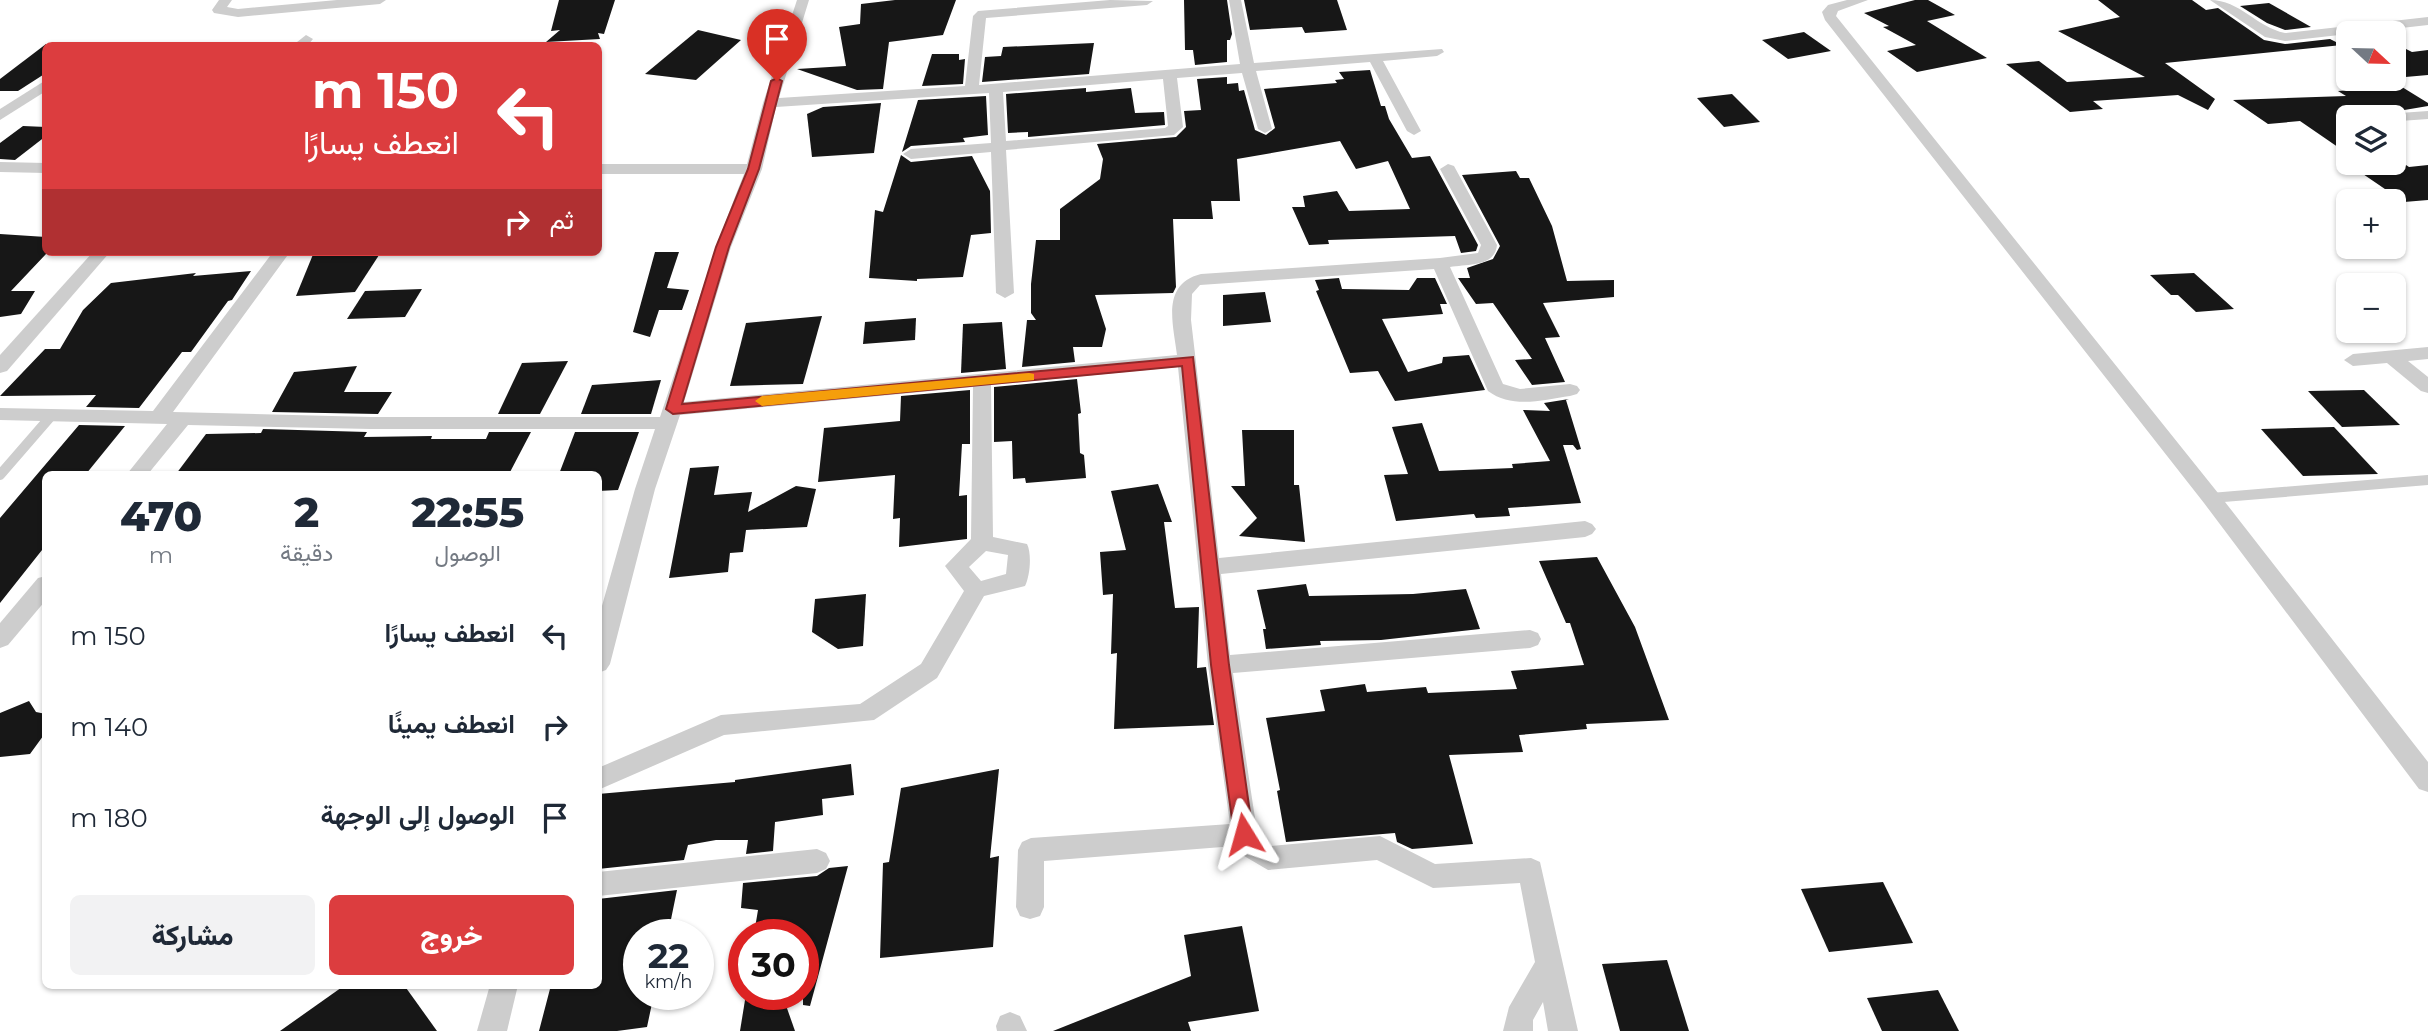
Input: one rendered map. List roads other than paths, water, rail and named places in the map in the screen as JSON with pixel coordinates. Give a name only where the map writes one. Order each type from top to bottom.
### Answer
[{"type":"street","points":[[226,0],[219,10],[231,13],[380,0]]},
{"type":"street","points":[[602,649],[645,489],[723,247],[754,169],[770,103],[803,0]]},
{"type":"street","points":[[1235,0],[1248,68],[1265,129]]},
{"type":"street","points":[[1862,0],[1833,8],[1829,12],[1830,18],[2211,498],[2428,781]]},
{"type":"street","points":[[2216,0],[2270,34],[2285,37],[2428,21]]},
{"type":"street","points":[[972,88],[975,47],[982,14],[1147,1]]},
{"type":"street","points":[[770,103],[1437,52]]},
{"type":"street","points":[[1374,57],[1414,131]]},
{"type":"street","points":[[911,154],[1173,130],[1176,127],[1169,74]]},
{"type":"street","points":[[996,86],[1004,293]]},
{"type":"street","points":[[0,116],[42,87]]},
{"type":"street","points":[[2406,117],[2428,115]]},
{"type":"street","points":[[0,167],[42,168]]},
{"type":"street","points":[[602,169],[754,169]]},
{"type":"street","points":[[1448,169],[1489,245],[1488,253],[1483,257],[1440,263],[1192,281],[1182,292],[1182,320],[1220,665],[1244,834],[1248,845],[1268,858],[1380,848],[1433,876],[1531,870],[1563,1031]]},
{"type":"street","points":[[0,367],[98,256]]},
{"type":"street","points":[[159,417],[279,256]]},
{"type":"street","points":[[1440,263],[1495,387],[1501,393],[1513,395],[1570,390]]},
{"type":"street","points":[[2353,360],[2428,353]]},
{"type":"street","points":[[2391,356],[2428,387]]},
{"type":"street","points":[[0,414],[418,424],[670,416],[1188,360]]},
{"type":"street","points":[[976,590],[956,566],[982,542],[982,382]]},
{"type":"street","points":[[139,471],[184,417]]},
{"type":"street","points":[[1210,567],[1586,529]]},
{"type":"street","points":[[602,778],[721,725],[865,713],[929,671],[976,590],[1017,580],[1019,550],[982,542]]},
{"type":"street","points":[[0,639],[42,589]]},
{"type":"street","points":[[1220,665],[1530,639]]},
{"type":"street","points":[[1030,907],[1031,850],[1244,834]]},
{"type":"street","points":[[602,884],[817,861]]},
{"type":"street","points":[[1518,1031],[1519,1017],[1550,963]]},
{"type":"street","points":[[492,1031],[503,989]]},
{"type":"lane","points":[[0,475],[52,415]]},
{"type":"lane","points":[[2211,498],[2428,480]]}]
